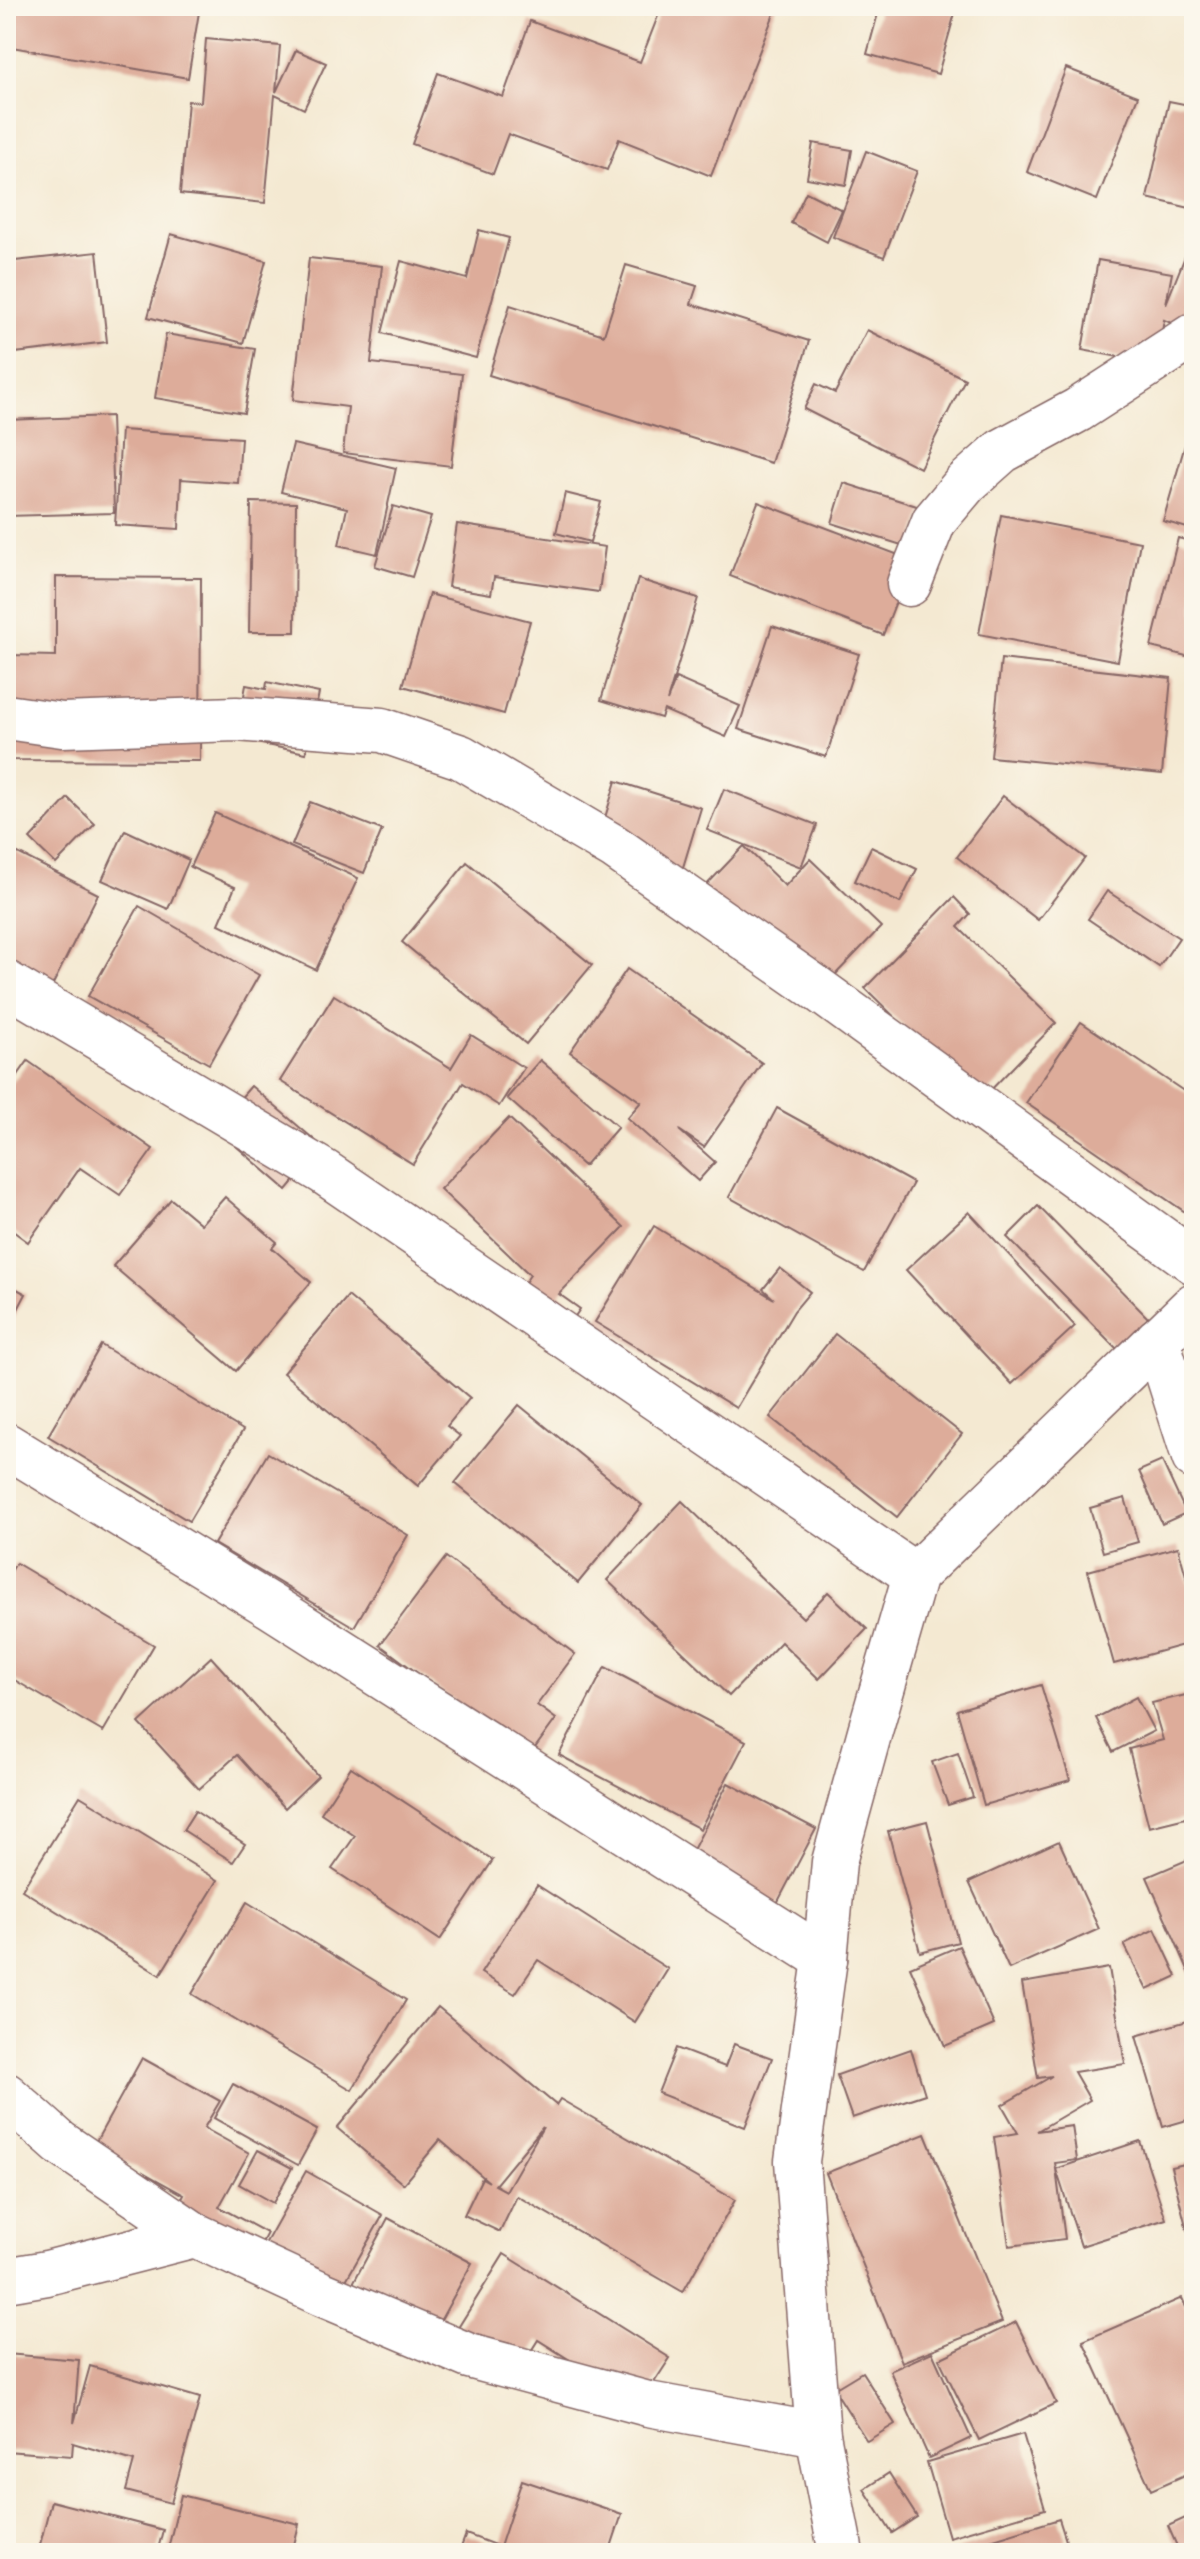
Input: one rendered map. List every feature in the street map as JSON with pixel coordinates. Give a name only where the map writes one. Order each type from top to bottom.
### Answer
[{"type":"street","points":[[909,584],[934,521],[966,483],[1002,451],[1078,410],[1194,335]]},
{"type":"street","points":[[6,717],[62,725],[236,719],[382,730],[461,757],[614,847],[812,985],[1194,1262]]},
{"type":"street","points":[[6,983],[324,1172],[915,1575]]},
{"type":"street","points":[[841,2553],[818,2435],[797,2161],[825,1959],[834,1862],[915,1575],[1194,1305]]},
{"type":"street","points":[[1157,1340],[1194,1457]]},
{"type":"street","points":[[6,1445],[272,1607],[825,1959]]},
{"type":"street","points":[[6,2095],[60,2143],[195,2235],[322,2294],[469,2356],[648,2404],[818,2435]]},
{"type":"street","points":[[6,2280],[47,2273],[195,2235]]},
{"type":"building","points":[[6,6],[200,6],[188,78],[6,46]]},
{"type":"building","points":[[662,6],[777,6],[711,176],[619,139],[607,170],[508,134],[493,174],[412,144],[438,73],[503,97],[530,21],[640,62]]},
{"type":"building","points":[[880,6],[930,6],[955,13],[938,74],[867,54]]},
{"type":"building","points":[[206,39],[280,46],[276,92],[296,50],[326,63],[304,109],[275,95],[265,203],[180,194],[188,101],[201,102]]},
{"type":"building","points":[[1066,68],[1138,96],[1097,200],[1027,172]]},
{"type":"building","points":[[1169,101],[1194,106],[1194,209],[1147,198]]},
{"type":"building","points":[[813,143],[852,150],[846,185],[807,178]]},
{"type":"building","points":[[866,151],[917,171],[884,257],[833,237]]},
{"type":"building","points":[[806,192],[842,210],[827,242],[791,223]]},
{"type":"building","points":[[479,230],[509,238],[476,358],[382,333],[401,261],[467,279]]},
{"type":"building","points":[[171,234],[266,261],[243,343],[148,317]]},
{"type":"building","points":[[1194,234],[1194,332],[1164,320],[1156,364],[1082,350],[1098,260],[1172,273],[1166,304]]},
{"type":"building","points":[[97,252],[107,342],[6,354],[6,262]]},
{"type":"building","points":[[309,258],[382,266],[371,363],[462,374],[451,466],[343,453],[348,407],[293,400]]},
{"type":"building","points":[[626,265],[697,286],[691,304],[809,341],[771,463],[489,375],[510,305],[604,335]]},
{"type":"building","points":[[867,330],[965,379],[920,468],[804,409],[816,384],[835,393]]},
{"type":"building","points":[[166,334],[255,349],[244,413],[155,398]]},
{"type":"building","points":[[111,416],[114,513],[6,516],[6,420]]},
{"type":"building","points":[[121,430],[241,438],[238,483],[181,479],[179,529],[115,525]]},
{"type":"building","points":[[1187,438],[1194,440],[1194,530],[1163,521]]},
{"type":"building","points":[[293,444],[396,468],[377,554],[339,545],[347,508],[281,492]]},
{"type":"building","points":[[844,483],[923,508],[911,548],[832,523]]},
{"type":"building","points":[[565,493],[601,502],[590,542],[556,533]]},
{"type":"building","points":[[251,502],[296,503],[295,632],[249,632]]},
{"type":"building","points":[[758,502],[912,560],[883,635],[730,576]]},
{"type":"building","points":[[393,506],[431,517],[412,577],[375,566]]},
{"type":"building","points":[[1001,515],[1140,542],[1118,661],[979,634]]},
{"type":"building","points":[[457,524],[605,547],[599,592],[494,577],[491,594],[448,587]]},
{"type":"building","points":[[1178,538],[1194,542],[1194,658],[1151,647]]},
{"type":"building","points":[[56,577],[201,578],[200,761],[6,760],[6,655],[56,656]]},
{"type":"building","points":[[638,579],[698,598],[667,701],[676,678],[740,706],[726,737],[664,710],[661,718],[601,700]]},
{"type":"building","points":[[429,594],[530,621],[504,714],[403,686]]},
{"type":"building","points":[[772,626],[859,654],[826,757],[738,729]]},
{"type":"building","points":[[1001,659],[1171,678],[1162,774],[991,757]]},
{"type":"building","points":[[267,682],[319,693],[306,753],[236,739],[246,685],[266,689]]},
{"type":"building","points":[[616,781],[701,808],[677,887],[592,861]]},
{"type":"building","points":[[724,789],[817,825],[801,867],[707,830]]},
{"type":"building","points":[[1003,796],[1085,858],[1038,920],[957,857]]},
{"type":"building","points":[[68,798],[95,824],[56,864],[30,839]]},
{"type":"building","points":[[310,802],[382,830],[364,873],[292,845]]},
{"type":"building","points":[[215,813],[358,878],[316,970],[219,924],[235,887],[190,867]]},
{"type":"building","points":[[125,830],[189,860],[168,909],[102,880]]},
{"type":"building","points":[[744,846],[785,886],[810,859],[881,927],[810,1001],[697,895]]},
{"type":"building","points":[[6,847],[98,894],[52,986],[6,976]]},
{"type":"building","points":[[871,847],[917,869],[900,903],[855,881]]},
{"type":"building","points":[[467,862],[592,965],[526,1044],[402,942]]},
{"type":"building","points":[[1107,891],[1179,938],[1159,967],[1088,919]]},
{"type":"building","points":[[954,897],[970,914],[958,927],[1056,1023],[980,1101],[865,988]]},
{"type":"building","points":[[139,906],[259,975],[209,1064],[88,996]]},
{"type":"building","points":[[627,969],[762,1063],[704,1147],[679,1130],[715,1162],[698,1181],[627,1118],[641,1102],[570,1052]]},
{"type":"building","points":[[334,995],[451,1068],[471,1035],[524,1068],[499,1106],[463,1083],[413,1164],[280,1081]]},
{"type":"building","points":[[1081,1022],[1194,1098],[1194,1218],[1026,1103]]},
{"type":"building","points":[[540,1060],[618,1127],[584,1166],[507,1098]]},
{"type":"building","points":[[28,1061],[153,1149],[120,1195],[80,1168],[28,1242],[6,1226],[6,1092]]},
{"type":"building","points":[[251,1086],[323,1147],[287,1190],[215,1128]]},
{"type":"building","points":[[777,1108],[913,1183],[864,1272],[729,1197]]},
{"type":"building","points":[[509,1118],[624,1227],[559,1294],[580,1309],[562,1335],[513,1300],[530,1275],[440,1189]]},
{"type":"building","points":[[225,1197],[277,1242],[272,1248],[311,1282],[236,1371],[113,1266],[171,1199],[201,1224]]},
{"type":"building","points":[[1038,1206],[1148,1318],[1117,1349],[1007,1237]]},
{"type":"building","points":[[969,1212],[1075,1326],[1012,1384],[906,1270]]},
{"type":"building","points":[[654,1226],[774,1299],[763,1289],[780,1268],[810,1292],[794,1311],[736,1408],[595,1322]]},
{"type":"building","points":[[6,1283],[26,1294],[6,1332]]},
{"type":"building","points":[[348,1296],[470,1398],[447,1426],[460,1436],[418,1486],[283,1373]]},
{"type":"building","points":[[835,1334],[962,1434],[897,1517],[770,1417]]},
{"type":"building","points":[[101,1345],[243,1430],[189,1521],[48,1436]]},
{"type":"building","points":[[519,1405],[642,1505],[578,1583],[455,1483]]},
{"type":"building","points":[[268,1453],[408,1535],[354,1627],[214,1544]]},
{"type":"building","points":[[1162,1461],[1186,1513],[1162,1524],[1139,1471]]},
{"type":"building","points":[[1125,1498],[1138,1542],[1103,1552],[1090,1508]]},
{"type":"building","points":[[682,1501],[803,1618],[828,1592],[867,1629],[819,1679],[781,1642],[729,1696],[607,1580]]},
{"type":"building","points":[[1178,1547],[1194,1605],[1194,1642],[1114,1664],[1088,1571]]},
{"type":"building","points":[[446,1557],[575,1654],[537,1705],[556,1719],[529,1756],[380,1645]]},
{"type":"building","points":[[16,1563],[154,1645],[103,1732],[6,1675],[6,1580]]},
{"type":"building","points":[[211,1657],[318,1776],[285,1808],[237,1755],[199,1789],[139,1723]]},
{"type":"building","points":[[605,1667],[746,1741],[700,1829],[559,1755]]},
{"type":"building","points":[[1041,1685],[1070,1780],[984,1805],[957,1710]]},
{"type":"building","points":[[1194,1693],[1194,1816],[1149,1827],[1129,1749],[1163,1740],[1152,1703]]},
{"type":"building","points":[[1136,1697],[1154,1731],[1113,1752],[1096,1718]]},
{"type":"building","points":[[958,1753],[973,1797],[948,1805],[932,1762]]},
{"type":"building","points":[[351,1767],[493,1860],[440,1940],[332,1869],[355,1836],[321,1813]]},
{"type":"building","points":[[728,1783],[816,1829],[772,1913],[684,1867]]},
{"type":"building","points":[[80,1796],[218,1880],[160,1975],[22,1890]]},
{"type":"building","points":[[195,1811],[245,1844],[233,1862],[183,1830]]},
{"type":"building","points":[[927,1821],[958,1942],[920,1952],[888,1831]]},
{"type":"building","points":[[1059,1841],[1099,1929],[1009,1969],[969,1882]]},
{"type":"building","points":[[1194,1857],[1194,1983],[1147,1877]]},
{"type":"building","points":[[537,1885],[668,1969],[635,2022],[538,1960],[515,1994],[481,1973]]},
{"type":"building","points":[[247,1902],[406,2000],[352,2090],[192,1994]]},
{"type":"building","points":[[1155,1929],[1177,1976],[1147,1990],[1124,1944]]},
{"type":"building","points":[[959,1946],[994,2025],[945,2046],[910,1967]]},
{"type":"building","points":[[1109,1968],[1125,2064],[1074,2072],[1090,2100],[1037,2131],[1072,2126],[1077,2160],[1055,2163],[1065,2239],[1009,2246],[994,2137],[1018,2133],[1002,2105],[1052,2076],[1038,2078],[1022,1983]]},
{"type":"building","points":[[438,2007],[556,2105],[560,2099],[735,2200],[683,2292],[517,2196],[500,2232],[464,2215],[482,2178],[489,2182],[440,2140],[403,2184],[337,2128]],"holes":[[[543,2127],[506,2191],[495,2185]]]},
{"type":"building","points":[[1194,2019],[1194,2118],[1163,2127],[1136,2036]]},
{"type":"building","points":[[734,2044],[772,2058],[745,2127],[658,2093],[676,2048],[725,2067]]},
{"type":"building","points":[[911,2049],[925,2094],[852,2118],[837,2075]]},
{"type":"building","points":[[142,2058],[220,2101],[204,2128],[249,2153],[219,2207],[267,2233],[248,2269],[169,2224],[184,2195],[94,2145]]},
{"type":"building","points":[[233,2084],[317,2130],[298,2165],[214,2118]]},
{"type":"building","points":[[925,2134],[1002,2322],[902,2362],[826,2173]]},
{"type":"building","points":[[1140,2141],[1166,2219],[1081,2246],[1056,2169]]},
{"type":"building","points":[[258,2150],[292,2168],[273,2203],[239,2184]]},
{"type":"building","points":[[1194,2162],[1194,2229],[1187,2230],[1171,2167]]},
{"type":"building","points":[[306,2171],[383,2215],[328,2312],[251,2269]]},
{"type":"building","points":[[388,2218],[472,2263],[427,2345],[344,2300]]},
{"type":"building","points":[[504,2254],[670,2358],[640,2404],[538,2340],[521,2367],[458,2328]]},
{"type":"building","points":[[1182,2298],[1194,2325],[1194,2471],[1151,2490],[1083,2341]]},
{"type":"building","points":[[1016,2322],[1056,2403],[979,2440],[939,2359]]},
{"type":"building","points":[[932,2352],[971,2438],[929,2458],[890,2371]]},
{"type":"building","points":[[6,2354],[79,2360],[74,2423],[90,2366],[200,2398],[171,2503],[126,2491],[134,2461],[73,2443],[72,2456],[6,2451]]},
{"type":"building","points":[[862,2372],[895,2424],[867,2441],[834,2389]]},
{"type":"building","points":[[1023,2434],[1045,2509],[949,2537],[927,2462]]},
{"type":"building","points":[[889,2473],[917,2517],[892,2533],[864,2489]]},
{"type":"building","points":[[522,2480],[622,2514],[609,2553],[459,2553],[466,2534],[500,2547]]},
{"type":"building","points":[[181,2495],[299,2524],[292,2553],[167,2553]]},
{"type":"building","points":[[51,2501],[163,2530],[157,2553],[38,2553]]},
{"type":"building","points":[[1194,2514],[1194,2553],[1180,2553],[1168,2526]]},
{"type":"building","points":[[1059,2519],[1070,2553],[951,2553],[951,2552]]}]
